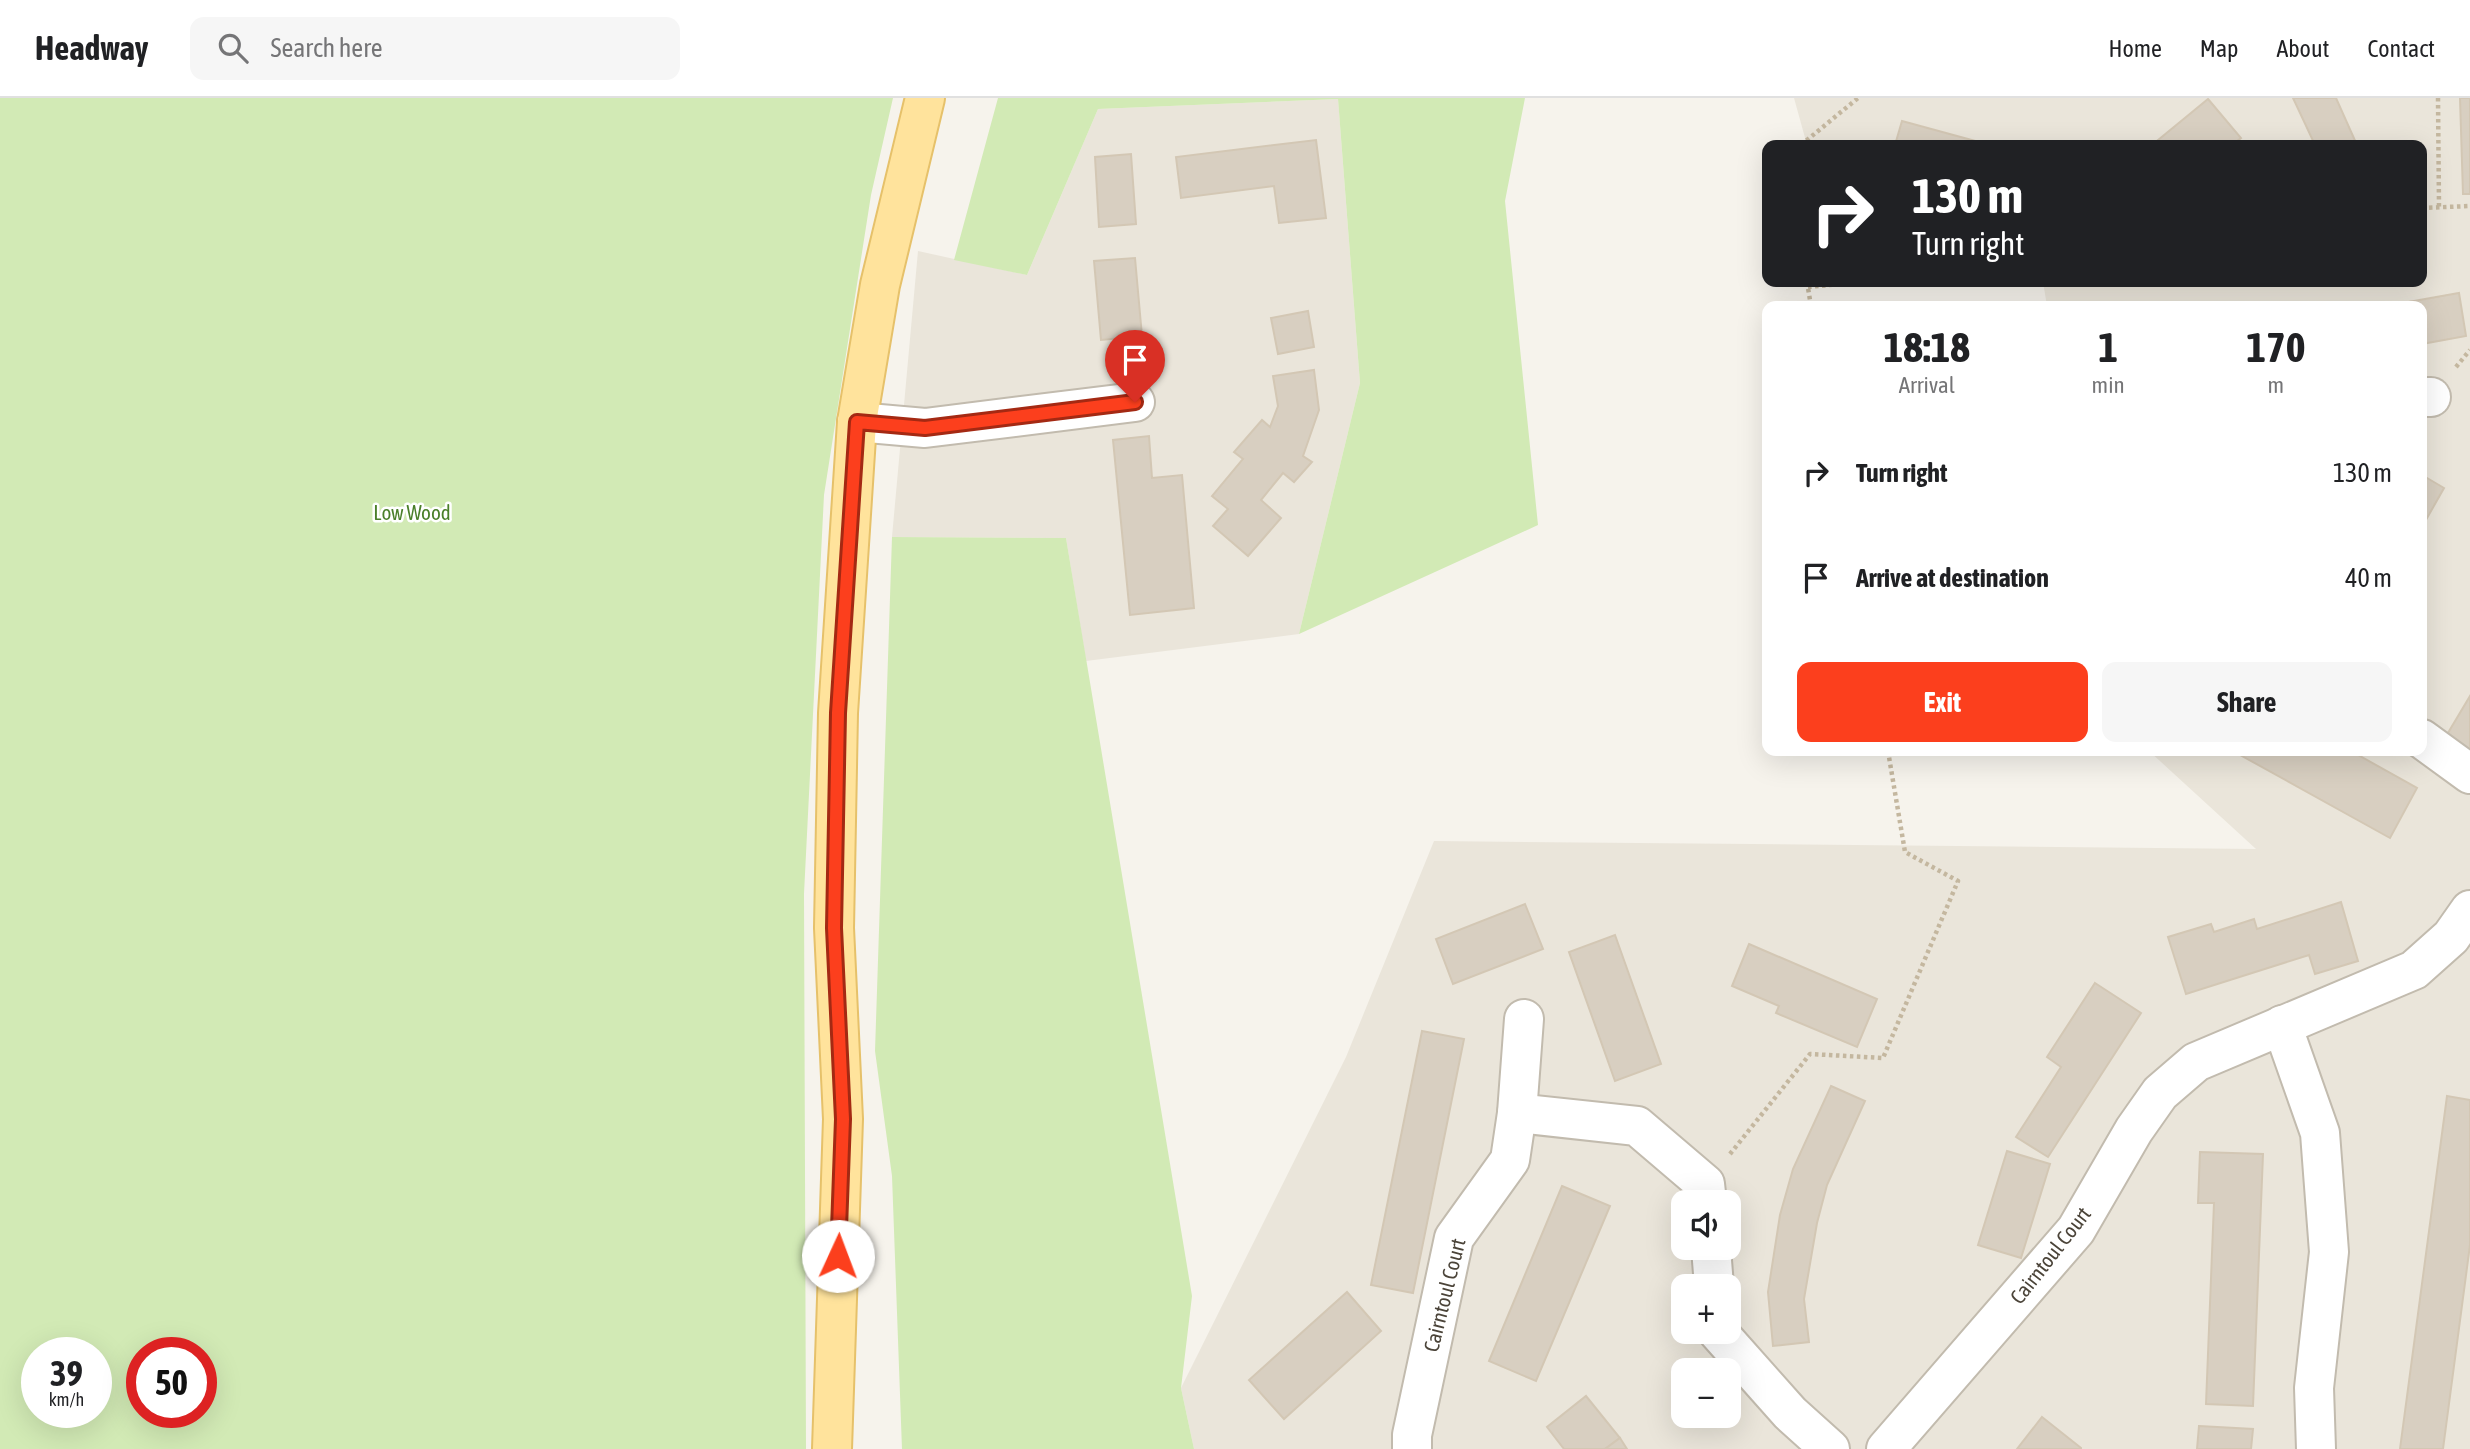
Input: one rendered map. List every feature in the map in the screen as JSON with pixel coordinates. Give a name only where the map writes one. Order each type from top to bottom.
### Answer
[{"type":"main road","points":[[832,1449],[843,1119],[834,928],[838,726],[857,422],[880,285],[925,98]]},
{"type":"street","points":[[857,422],[925,428],[1135,402]]},
{"type":"street","points":[[2427,743],[2470,774]]},
{"type":"street","name":"Cairntoul Court","points":[[1886,1449],[2076,1230],[2134,1130],[2160,1093],[2196,1062],[2414,970],[2451,937],[2470,910]]},
{"type":"street","name":"Cairntoul Court","points":[[1412,1449],[1412,1435],[1454,1238],[1510,1160],[1517,1113],[1524,1019]]},
{"type":"street","points":[[2282,1024],[2320,1133],[2329,1252],[2314,1388],[2316,1449]]},
{"type":"street","points":[[1517,1113],[1637,1126],[1703,1190]]},
{"type":"street","points":[[1729,1344],[1790,1413],[1830,1449]]},
{"type":"path","points":[[1807,140],[1858,98]]},
{"type":"path","points":[[2438,98],[2439,207]]},
{"type":"path","points":[[2427,208],[2470,206]]},
{"type":"path","points":[[1708,1190],[1810,1054],[1883,1058],[1958,881],[1905,852],[1889,756]]},
{"type":"shaded area","points":[[1794,98],[2470,98],[2470,1449],[1194,1449],[1181,1388],[1346,1057],[1434,841],[2256,849],[2154,756],[2427,756],[2427,301],[2046,301],[2044,287],[2427,287],[2427,140],[1806,140]]},
{"type":"shaded area","points":[[1338,99],[1360,383],[1299,634],[1086,661],[1066,538],[892,537],[918,251],[1027,275],[1098,109]]},
{"type":"green space","name":"Low Wood","points":[[0,98],[893,98],[871,195],[824,495],[804,894],[806,1449],[0,1449]]},
{"type":"green space","points":[[998,98],[1525,98],[1505,201],[1538,525],[1299,634],[1360,383],[1338,99],[1098,109],[1027,275],[954,260]]},
{"type":"green space","points":[[892,537],[1066,538],[1192,1296],[1181,1388],[1194,1449],[902,1449],[892,1176],[875,1051]]},
{"type":"building","points":[[2293,98],[2336,98],[2355,140],[2313,140]]},
{"type":"building","points":[[2460,98],[2470,98],[2470,194],[2463,194]]},
{"type":"building","points":[[2208,99],[2241,138],[2238,140],[2158,140]]},
{"type":"building","points":[[1902,121],[1972,140],[1896,140]]},
{"type":"building","points":[[1316,140],[1326,218],[1279,223],[1274,186],[1181,198],[1176,157]]},
{"type":"building","points":[[1131,154],[1136,224],[1099,227],[1095,157]]},
{"type":"building","points":[[1135,258],[1142,336],[1101,340],[1094,261]]},
{"type":"building","points":[[2459,293],[2466,336],[2427,343],[2427,301],[2414,301]]},
{"type":"building","points":[[1308,311],[1314,347],[1278,354],[1271,318]]},
{"type":"building","points":[[1314,370],[1319,410],[1303,456],[1312,462],[1294,482],[1283,473],[1261,500],[1281,518],[1248,556],[1213,526],[1228,509],[1212,496],[1243,459],[1234,452],[1262,420],[1270,427],[1278,406],[1273,376]]},
{"type":"building","points":[[1149,436],[1152,478],[1182,475],[1194,608],[1130,615],[1113,440]]},
{"type":"building","points":[[2427,478],[2444,488],[2427,518]]},
{"type":"building","points":[[2470,696],[2470,753],[2445,738]]},
{"type":"building","points":[[2242,756],[2360,756],[2417,788],[2390,838]]},
{"type":"building","points":[[2341,902],[2358,961],[2315,974],[2309,955],[2186,994],[2168,937],[2211,924],[2214,932],[2254,919],[2257,929]]},
{"type":"building","points":[[1525,904],[1543,949],[1453,984],[1436,939]]},
{"type":"building","points":[[1615,935],[1661,1064],[1615,1081],[1569,952]]},
{"type":"building","points":[[1749,944],[1877,999],[1857,1047],[1776,1013],[1779,1006],[1732,986]]},
{"type":"building","points":[[2095,983],[2141,1013],[2048,1157],[2016,1137],[2061,1067],[2047,1057]]},
{"type":"building","points":[[1422,1031],[1464,1039],[1413,1293],[1371,1285]]},
{"type":"building","points":[[1831,1086],[1865,1101],[1827,1185],[1817,1223],[1804,1299],[1809,1342],[1773,1346],[1768,1292],[1780,1215],[1793,1169]]},
{"type":"building","points":[[2447,1096],[2470,1100],[2470,1245],[2443,1449],[2400,1449]]},
{"type":"building","points":[[2007,1151],[2050,1164],[2021,1258],[1978,1245]]},
{"type":"building","points":[[2200,1152],[2263,1154],[2253,1406],[2206,1404],[2214,1203],[2198,1203]]},
{"type":"building","points":[[1562,1186],[1610,1206],[1536,1381],[1489,1361]]},
{"type":"building","points":[[1347,1292],[1381,1331],[1284,1419],[1249,1380]]},
{"type":"building","points":[[1586,1396],[1620,1438],[1605,1449],[1564,1449],[1547,1427]]},
{"type":"building","points":[[2042,1417],[2081,1448],[2081,1449],[2017,1449]]},
{"type":"building","points":[[2199,1426],[2253,1429],[2251,1449],[2197,1449]]},
{"type":"building","points":[[1620,1438],[1627,1449],[1605,1449]]},
{"type":"route","points":[[838,1256],[843,1119],[834,928],[838,713],[857,422],[925,428],[1135,402]]}]
